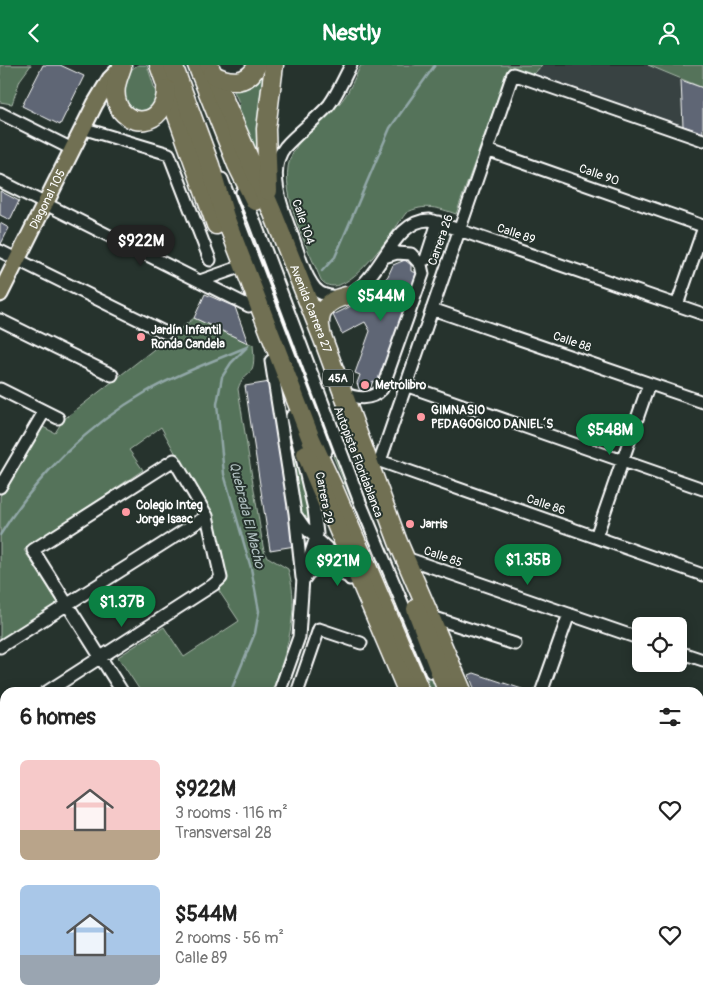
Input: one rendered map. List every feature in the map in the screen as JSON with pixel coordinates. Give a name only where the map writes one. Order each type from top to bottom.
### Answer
[{"type":"highway","points":[[159,65],[206,199],[271,361],[312,470],[405,687]]},
{"type":"highway","points":[[173,65],[210,165],[225,217],[310,439],[334,489],[418,687]]},
{"type":"highway","name":"Autopista Floridablanca","points":[[197,65],[237,165],[265,223],[446,687]]},
{"type":"highway","points":[[211,69],[230,81],[237,81],[250,75],[256,65]]},
{"type":"highway","points":[[272,211],[265,149],[268,106],[274,65]]},
{"type":"highway","points":[[119,66],[116,83],[117,104],[127,116],[143,120],[158,116],[163,110],[166,101],[166,86]]},
{"type":"highway","name":"Avenida Carrera 27","points":[[211,69],[272,211],[343,393],[374,463],[406,559],[461,687]]},
{"type":"highway","points":[[323,339],[320,323],[323,310],[333,300],[346,296]]},
{"type":"main road","name":"Diagonal 105","points":[[0,294],[94,104],[119,66]]},
{"type":"street","points":[[180,65],[323,446],[426,687]]},
{"type":"street","points":[[189,65],[231,170],[254,220],[360,502],[437,687]]},
{"type":"street","name":"Calle 104","points":[[346,296],[332,296],[320,293],[309,280],[282,208],[277,168],[285,147],[329,105],[351,65]]},
{"type":"street","name":"Carrera 26","points":[[374,463],[406,385],[513,74],[703,140]]},
{"type":"street","points":[[0,113],[72,149]]},
{"type":"street","points":[[82,128],[169,154],[210,260]]},
{"type":"street","name":"Calle 90","points":[[487,150],[703,225]]},
{"type":"street","points":[[0,181],[249,306]]},
{"type":"street","name":"Calle 89","points":[[346,296],[363,284],[405,231],[414,223],[422,220],[438,222],[460,229],[703,314]]},
{"type":"street","points":[[426,259],[438,222]]},
{"type":"street","points":[[677,305],[703,230]]},
{"type":"street","points":[[0,251],[166,333]]},
{"type":"street","points":[[343,393],[369,398],[382,389],[422,274],[422,265],[411,254],[397,253],[384,257]]},
{"type":"street","points":[[200,281],[234,269]]},
{"type":"street","name":"Calle 88","points":[[432,309],[703,402]]},
{"type":"street","points":[[0,319],[112,375]]},
{"type":"street","points":[[271,361],[295,513],[303,585]]},
{"type":"street","points":[[596,537],[649,384]]},
{"type":"street","points":[[406,385],[703,489]]},
{"type":"street","points":[[0,389],[58,418]]},
{"type":"street","points":[[0,487],[44,411]]},
{"type":"street","name":"Carrera 29","points":[[281,687],[299,637],[303,585],[317,538],[314,509],[292,416]]},
{"type":"street","points":[[54,687],[100,657],[214,585],[220,578],[221,573],[207,516],[174,460],[33,550],[68,605],[100,657],[119,687]]},
{"type":"street","name":"Calle 86","points":[[374,463],[703,575]]},
{"type":"street","points":[[295,513],[304,527],[329,551],[368,599]]},
{"type":"street","points":[[0,647],[207,516]]},
{"type":"street","name":"Calle 85","points":[[406,559],[632,636]]},
{"type":"street","points":[[303,585],[307,574],[315,569],[333,571],[350,579]]},
{"type":"street","points":[[546,687],[569,614]]},
{"type":"street","points":[[432,617],[515,644]]},
{"type":"street","points":[[299,687],[320,629],[360,643]]},
{"type":"street","points":[[687,655],[703,660]]},
{"type":"shaded area","points":[[542,65],[648,65],[681,80],[683,126],[533,75]]},
{"type":"green space","points":[[0,65],[31,65],[20,80],[12,104],[0,102]]},
{"type":"green space","points":[[138,65],[147,65],[158,99],[157,103],[142,116],[125,106],[121,87],[126,74]]},
{"type":"green space","points":[[267,65],[259,167],[235,107],[240,105],[233,89],[251,87],[259,81]]},
{"type":"green space","points":[[361,65],[542,65],[533,75],[509,67],[456,214],[437,208],[425,207],[406,213],[368,263],[342,284],[331,286],[321,280],[301,234],[290,199],[288,166],[297,145],[342,101]]},
{"type":"green space","points":[[648,65],[703,65],[703,88]]},
{"type":"green space","points":[[194,318],[253,345],[252,369],[241,382],[238,389],[263,546],[266,556],[288,569],[293,600],[287,647],[274,687],[138,687],[118,657],[164,627],[184,657],[239,621],[219,591],[225,571],[178,458],[161,427],[129,450],[143,470],[24,550],[58,603],[0,641],[0,496],[43,427],[55,433],[63,420]]},
{"type":"green space","points":[[286,415],[314,533],[299,514]]},
{"type":"green space","points":[[339,454],[385,571],[435,687],[430,687],[333,456]]},
{"type":"building","points":[[43,65],[60,65],[84,76],[60,125],[22,106]]},
{"type":"building","points":[[681,80],[703,88],[703,133],[683,126]]},
{"type":"building","points":[[0,191],[19,201],[10,220],[0,215]]},
{"type":"building","points":[[251,222],[273,278],[264,282],[242,226]]},
{"type":"building","points":[[0,223],[9,228],[1,244],[0,243]]},
{"type":"building","points":[[405,260],[411,265],[411,271],[420,274],[382,384],[373,381],[369,392],[360,392],[357,383],[360,375],[355,373],[370,331],[365,322],[342,334],[333,315],[371,296],[388,276],[393,265]]},
{"type":"building","points":[[205,294],[235,307],[248,343],[194,318]]},
{"type":"building","points":[[309,372],[336,442],[327,446],[300,375]]},
{"type":"building","points":[[270,382],[295,546],[270,550],[245,386]]},
{"type":"building","points":[[474,673],[516,687],[474,687],[469,675]]},
{"type":"waterway","name":"Quebrada El Macho","points":[[322,271],[335,257],[390,128],[435,65]]},
{"type":"waterway","name":"Quebrada El Macho","points":[[232,687],[255,633],[259,611],[251,568],[224,474],[217,404],[222,377],[231,363],[248,346]]},
{"type":"waterway","points":[[0,535],[46,473],[83,437],[103,421],[158,385],[247,347]]},
{"type":"place","name":"Jardín Infantil Ronda Candela","points":[[141,337]]},
{"type":"place","name":"Metrolibro","points":[[365,385]]},
{"type":"place","name":"GIMNASIO PEDAGOGICO DANIEL´S","points":[[421,417]]},
{"type":"place","name":"Colegio Integ Jorge Isaac","points":[[126,512]]},
{"type":"place","name":"Jarris","points":[[410,524]]}]
